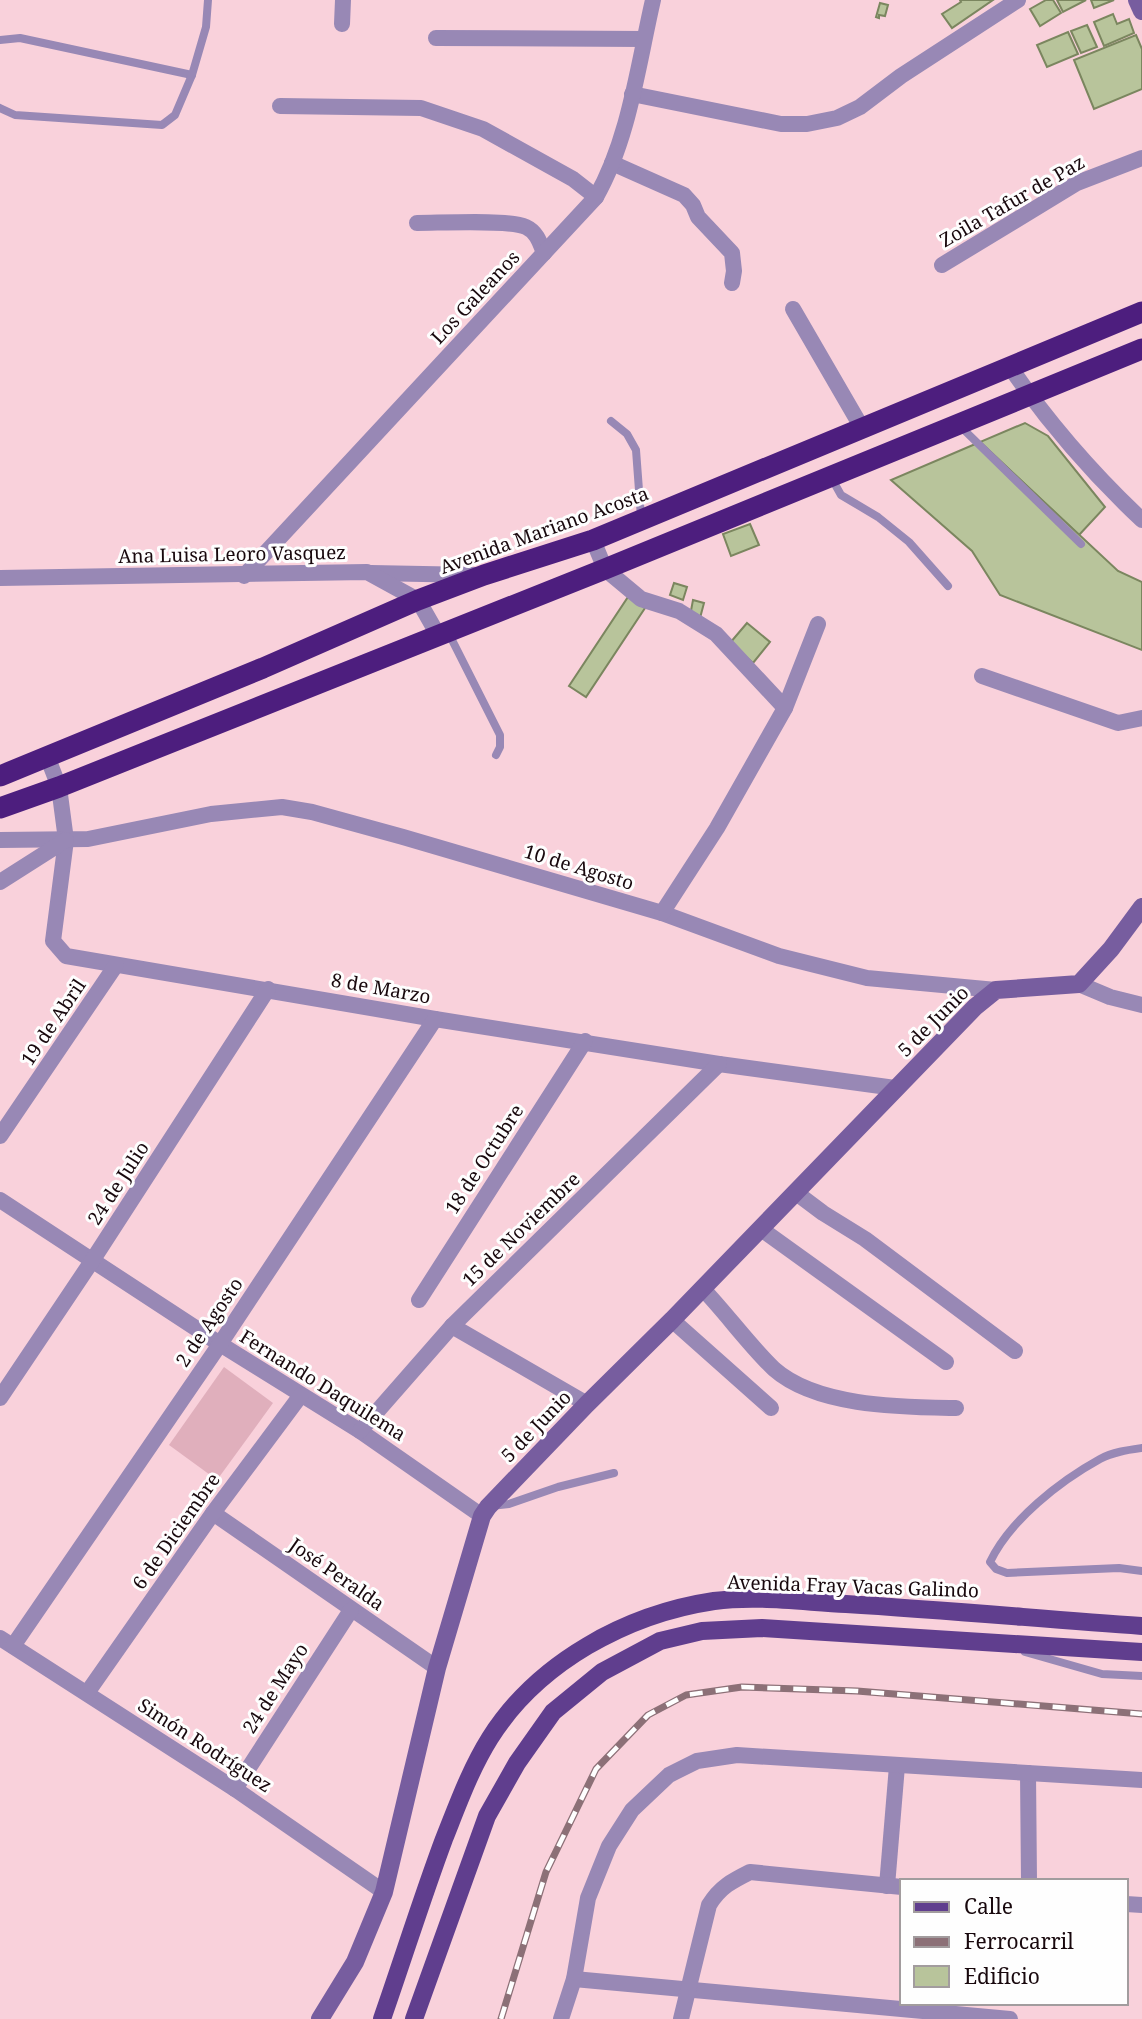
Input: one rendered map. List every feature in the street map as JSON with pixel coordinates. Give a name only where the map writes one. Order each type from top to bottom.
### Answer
[{"type":"highway","name":"Avenida Mariano Acosta","points":[[0,776],[262,668],[418,600],[484,575],[593,540],[1142,312]]},
{"type":"highway","points":[[0,808],[59,788],[605,569],[1142,349]]},
{"type":"main road","name":"Avenida Fray Vacas Galindo","points":[[382,2019],[435,1863],[467,1781],[491,1736],[520,1701],[554,1668],[603,1636],[657,1615],[715,1601],[766,1600],[974,1611],[1142,1626]]},
{"type":"main road","points":[[414,2019],[487,1816],[517,1763],[553,1712],[602,1672],[660,1641],[702,1630],[762,1628],[1142,1652]]},
{"type":"street","points":[[342,24],[343,0]]},
{"type":"street","name":"Los Galeanos","points":[[244,576],[596,197],[612,163],[632,94],[653,0]]},
{"type":"street","points":[[632,94],[782,124],[807,124],[837,118],[860,107],[901,76],[1018,0]]},
{"type":"street","points":[[1137,0],[1142,11]]},
{"type":"street","points":[[436,38],[644,39]]},
{"type":"street","points":[[280,106],[421,108],[494,135],[573,179],[596,197]]},
{"type":"street","name":"Zoila Tafur de Paz","points":[[942,265],[1077,183],[1142,158]]},
{"type":"street","points":[[612,163],[684,195],[693,205],[698,217],[732,253],[732,283]]},
{"type":"street","points":[[418,223],[511,223],[527,227],[536,234],[544,253]]},
{"type":"street","points":[[793,309],[862,428]]},
{"type":"street","points":[[1010,367],[1030,395],[1110,489],[1142,520]]},
{"type":"street","points":[[593,540],[605,569],[641,599],[679,611],[716,634],[785,708]]},
{"type":"street","points":[[367,572],[484,575]]},
{"type":"street","name":"Ana Luisa Leoro Vasquez","points":[[0,578],[367,572],[418,600]]},
{"type":"street","points":[[418,600],[443,633]]},
{"type":"street","points":[[662,913],[718,828],[785,708],[818,624]]},
{"type":"street","points":[[982,677],[1118,723],[1142,718]]},
{"type":"street","name":"8 de Marzo","points":[[47,756],[59,788],[66,840],[53,941],[66,956],[435,1019],[719,1064],[895,1088]]},
{"type":"street","name":"10 de Agosto","points":[[0,840],[89,839],[211,814],[282,807],[312,812],[403,837],[662,913],[779,956],[867,978],[996,990],[1079,984],[1142,1005]]},
{"type":"street","points":[[0,882],[66,840]]},
{"type":"street","points":[[1079,984],[1111,949],[1142,907]]},
{"type":"street","name":"19 de Abril","points":[[0,1136],[116,965]]},
{"type":"street","name":"24 de Julio","points":[[0,1398],[268,989]]},
{"type":"street","name":"5 de Junio","points":[[320,2019],[355,1962],[384,1892],[437,1668],[485,1511],[895,1088],[975,1007],[996,990]]},
{"type":"street","points":[[1123,1000],[1142,999]]},
{"type":"street","name":"2 de Agosto","points":[[6,1642],[220,1344],[435,1019]]},
{"type":"street","name":"18 de Octubre","points":[[419,1300],[585,1041]]},
{"type":"street","name":"15 de Noviembre","points":[[360,1431],[452,1326],[719,1064]]},
{"type":"street","points":[[795,1192],[865,1239],[1016,1352]]},
{"type":"street","name":"Fernando Daquilema","points":[[0,1200],[220,1344],[485,1511]]},
{"type":"street","points":[[761,1228],[946,1362]]},
{"type":"street","points":[[702,1288],[776,1371],[801,1385],[834,1398],[896,1407],[956,1408]]},
{"type":"street","points":[[672,1320],[771,1408]]},
{"type":"street","points":[[452,1326],[587,1404]]},
{"type":"street","name":"6 de Diciembre","points":[[87,1693],[213,1513],[301,1395]]},
{"type":"street","name":"José Peralda","points":[[213,1513],[437,1668]]},
{"type":"street","name":"24 de Mayo","points":[[235,1789],[351,1610]]},
{"type":"street","name":"Simón Rodríguez","points":[[6,1642],[235,1789],[384,1892]]},
{"type":"street","points":[[561,2019],[574,1979],[588,1898],[609,1846],[632,1810],[669,1775],[697,1761],[737,1755],[1142,1780]]},
{"type":"street","points":[[681,2019],[709,1905],[717,1891],[728,1882],[750,1872],[895,1887],[897,1766]]},
{"type":"street","points":[[1028,1773],[1029,1879]]},
{"type":"street","points":[[574,1979],[1013,2019]]},
{"type":"lane","points":[[0,108],[15,115],[162,125],[175,115],[192,75],[206,27],[208,0]]},
{"type":"lane","points":[[0,40],[20,38],[192,75]]},
{"type":"lane","points":[[611,421],[627,434],[636,450],[641,520]]},
{"type":"lane","points":[[958,424],[1081,544]]},
{"type":"lane","points":[[830,477],[841,495],[900,534],[948,586]]},
{"type":"lane","points":[[443,633],[500,735],[500,747],[496,755]]},
{"type":"lane","points":[[1142,1448],[1102,1458],[1069,1479],[1027,1512],[997,1547],[990,1562],[996,1569],[1007,1573],[1119,1568],[1142,1571]]},
{"type":"lane","points":[[485,1511],[614,1474]]},
{"type":"lane","points":[[996,1643],[1102,1674],[1142,1676]]},
{"type":"shaded area","points":[[224,1367],[273,1403],[217,1480],[169,1445]]},
{"type":"building","points":[[960,0],[993,0],[952,28],[942,14],[961,2]]},
{"type":"building","points":[[1046,0],[1053,0],[1061,13],[1040,26],[1030,9]]},
{"type":"building","points":[[1057,0],[1086,0],[1063,12]]},
{"type":"building","points":[[1091,0],[1114,0],[1094,8]]},
{"type":"building","points":[[880,3],[888,5],[885,16],[879,15],[879,18],[876,17]]},
{"type":"building","points":[[1113,14],[1117,24],[1129,19],[1134,33],[1104,46],[1094,22]]},
{"type":"building","points":[[1087,25],[1097,47],[1081,53],[1071,31]]},
{"type":"building","points":[[1068,32],[1078,54],[1047,67],[1037,45]]},
{"type":"building","points":[[1136,35],[1142,49],[1142,89],[1094,109],[1074,60]]},
{"type":"building","points":[[1025,423],[1048,436],[1105,507],[1079,535],[980,442]]},
{"type":"building","points":[[980,442],[1118,571],[1142,582],[1142,650],[1000,595],[972,551],[891,480]]},
{"type":"building","points":[[750,524],[759,545],[731,556],[723,534]]},
{"type":"building","points":[[674,583],[687,587],[683,600],[670,595]]},
{"type":"building","points":[[628,597],[645,608],[586,697],[569,686]]},
{"type":"building","points":[[693,600],[704,603],[700,618],[690,616]]},
{"type":"building","points":[[747,623],[770,642],[753,663],[730,643]]},
{"type":"railway","points":[[501,2019],[546,1872],[596,1769],[648,1715],[686,1695],[742,1687],[857,1691],[1142,1714]]}]
